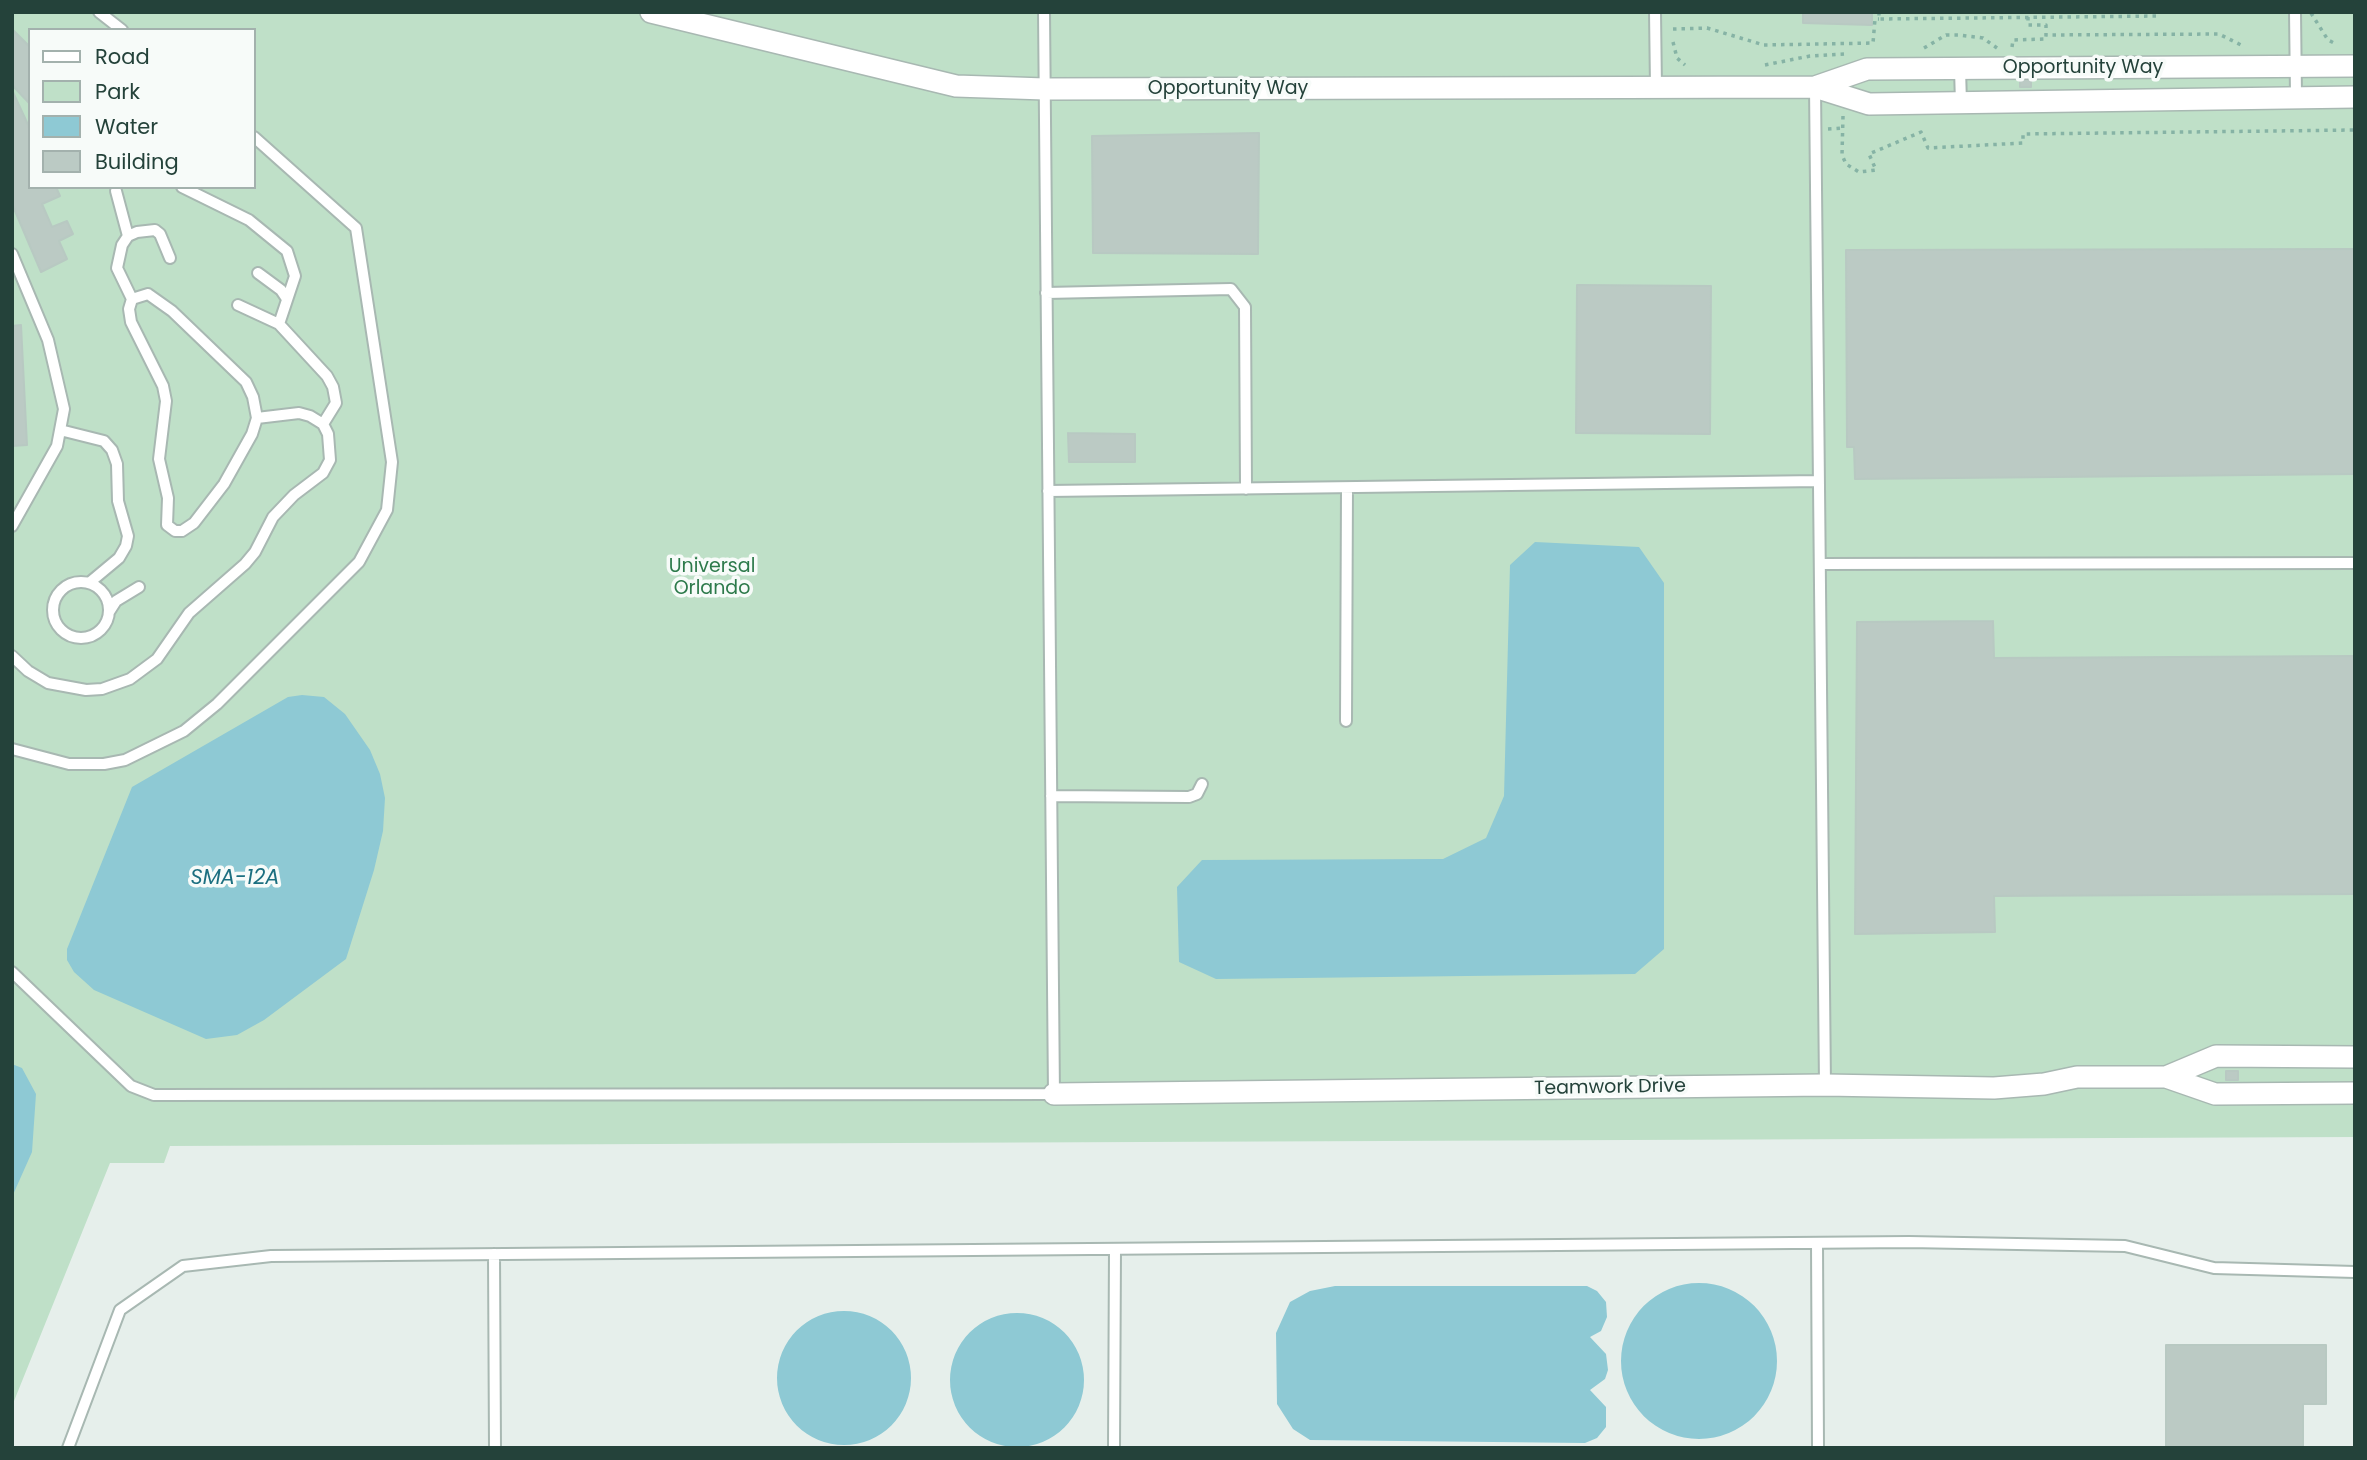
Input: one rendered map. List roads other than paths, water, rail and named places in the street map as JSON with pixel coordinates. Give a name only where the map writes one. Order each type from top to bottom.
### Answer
[{"type":"street","name":"Opportunity Way","points":[[651,12],[956,86],[1045,89],[1815,88],[1840,87],[1867,69],[1960,69],[2296,58],[2355,66]]},
{"type":"street","name":"Opportunity Way","points":[[1840,87],[1869,104],[2355,97]]},
{"type":"street","name":"Teamwork Drive","points":[[2166,1077],[2216,1056],[2355,1057]]},
{"type":"street","name":"Teamwork Drive","points":[[1054,1094],[1825,1085],[1994,1088],[2044,1084],[2077,1077],[2166,1077],[2216,1094],[2355,1093]]},
{"type":"lane","points":[[99,12],[119,28]]},
{"type":"lane","points":[[12,972],[131,1086],[154,1095],[1054,1094],[1044,12]]},
{"type":"lane","points":[[1655,12],[1656,88]]},
{"type":"lane","points":[[2295,12],[2296,96]]},
{"type":"lane","points":[[1960,69],[1961,103]]},
{"type":"lane","points":[[1815,88],[1825,1085]]},
{"type":"lane","points":[[12,749],[69,764],[104,764],[125,760],[184,731],[217,704],[359,562],[387,510],[392,462],[356,228],[256,139]]},
{"type":"lane","points":[[186,189],[249,220],[287,251],[295,275],[294,288],[287,299],[279,324]]},
{"type":"lane","points":[[116,191],[128,236]]},
{"type":"lane","points":[[132,299],[148,294],[196,334],[246,382],[253,397],[257,418],[252,434],[216,495],[194,523],[175,531],[167,526],[168,498],[159,459],[166,401],[156,368],[131,322],[132,299],[117,268],[122,245],[128,236],[137,232],[155,230],[160,234],[170,258]]},
{"type":"lane","points":[[12,254],[48,340],[64,410],[57,446],[12,526]]},
{"type":"lane","points":[[258,273],[281,290],[287,299]]},
{"type":"lane","points":[[1046,293],[1231,289],[1245,307],[1246,489]]},
{"type":"lane","points":[[238,305],[279,324],[327,376],[334,387],[335,403],[323,424]]},
{"type":"lane","points":[[12,656],[28,671],[65,688],[102,689],[130,679],[157,659],[189,612],[245,564],[273,517],[294,495],[323,473],[330,460],[331,448],[323,424],[299,413],[257,418]]},
{"type":"lane","points":[[60,430],[104,441],[112,450],[117,464],[118,501],[128,536],[127,545],[119,558],[89,583]]},
{"type":"lane","points":[[1048,491],[1819,481]]},
{"type":"lane","points":[[1346,721],[1347,488]]},
{"type":"lane","points":[[1820,564],[2355,563]]},
{"type":"lane","points":[[109,612],[104,594],[89,583],[71,583],[57,595],[52,612],[59,629],[75,638],[85,639],[102,629],[116,601],[139,587]]},
{"type":"lane","points":[[1051,796],[1189,797],[1197,794],[1202,784]]},
{"type":"lane","points":[[1817,1243],[1818,1448]]},
{"type":"lane","points":[[68,1448],[120,1310],[183,1266],[271,1256],[1817,1243],[2125,1246],[2214,1268],[2355,1272]]},
{"type":"lane","points":[[1114,1448],[1115,1248]]},
{"type":"lane","points":[[494,1254],[495,1448]]},
{"type":"water","points":[[1535,542],[1639,547],[1664,583],[1664,949],[1635,974],[1216,979],[1179,962],[1177,887],[1202,860],[1443,859],[1486,838],[1504,796],[1510,565]]},
{"type":"water","name":"SMA-12A","points":[[288,697],[324,697],[345,714],[370,750],[380,774],[385,798],[383,831],[374,870],[346,959],[264,1020],[237,1035],[206,1039],[94,990],[74,972],[67,960],[67,949],[132,787]]},
{"type":"water","points":[[12,1064],[22,1068],[36,1094],[32,1152],[12,1197]]},
{"type":"water","points":[[1699,1283],[1729,1289],[1754,1306],[1771,1331],[1777,1361],[1771,1391],[1754,1416],[1729,1433],[1699,1439],[1669,1433],[1644,1416],[1627,1391],[1621,1361],[1627,1331],[1644,1306],[1669,1289]]},
{"type":"water","points":[[1335,1286],[1587,1286],[1597,1291],[1606,1302],[1607,1317],[1601,1331],[1590,1337],[1606,1354],[1608,1370],[1605,1379],[1590,1390],[1606,1407],[1606,1427],[1597,1438],[1585,1443],[1310,1440],[1293,1429],[1277,1404],[1276,1333],[1290,1302],[1310,1291]]},
{"type":"water","points":[[844,1311],[869,1317],[891,1331],[905,1353],[911,1378],[905,1403],[891,1425],[869,1439],[844,1445],[819,1439],[797,1425],[783,1403],[777,1378],[783,1353],[797,1331],[819,1317]]},
{"type":"water","points":[[1017,1313],[1042,1319],[1064,1333],[1078,1355],[1084,1380],[1078,1405],[1064,1427],[1042,1441],[1017,1447],[992,1441],[970,1427],[956,1405],[950,1380],[956,1355],[970,1333],[992,1319]]},
{"type":"park label","name":"Universal Orlando","points":[[712,578]]}]
